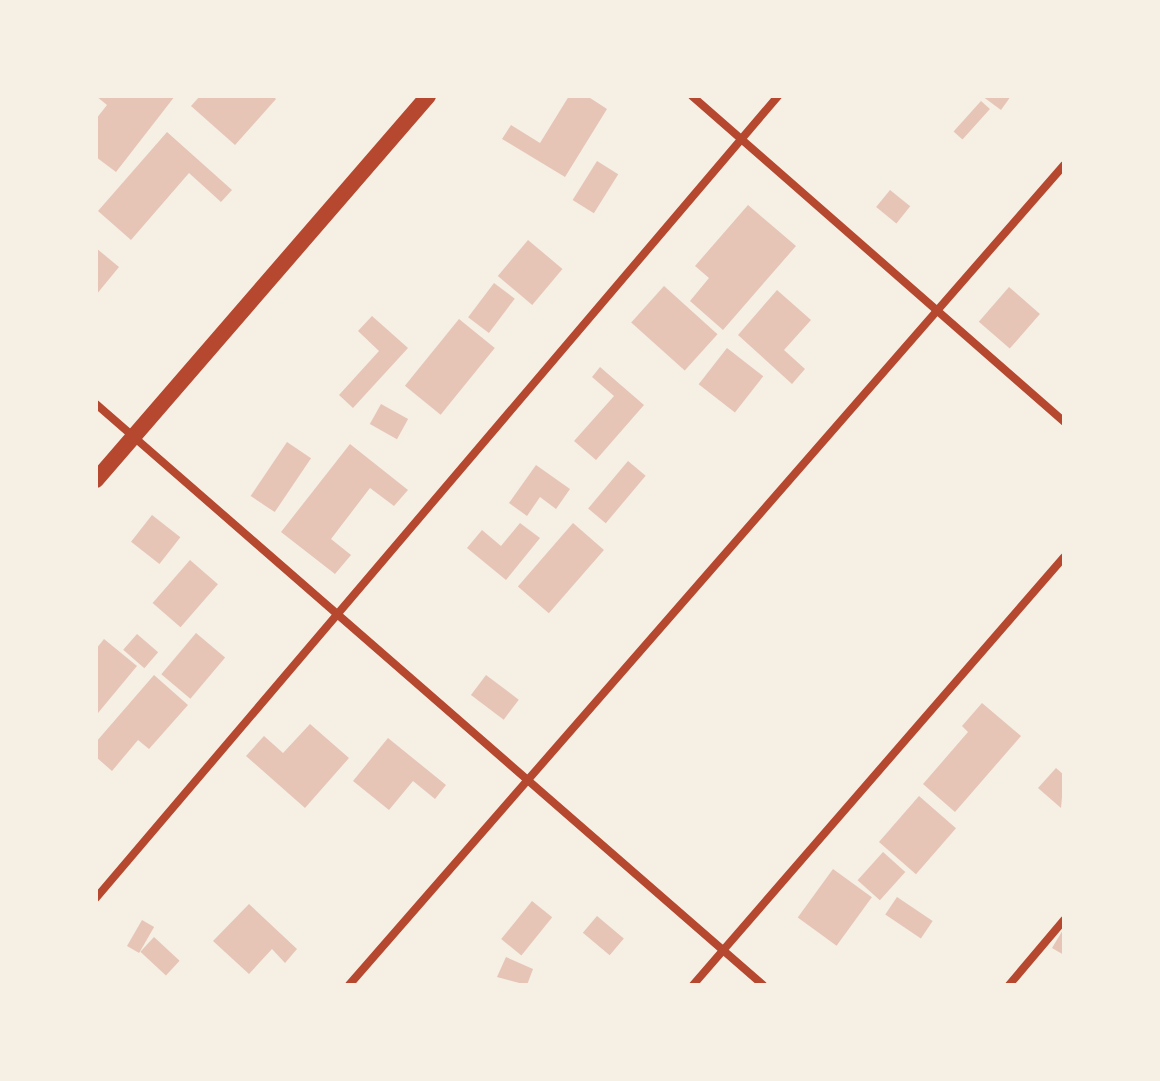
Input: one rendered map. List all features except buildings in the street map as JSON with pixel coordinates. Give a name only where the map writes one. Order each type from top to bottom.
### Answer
[{"type":"main road","points":[[96,480],[428,96]]},
{"type":"street","points":[[692,96],[1064,422]]},
{"type":"street","points":[[96,898],[778,96]]},
{"type":"street","points":[[349,985],[1064,165]]},
{"type":"street","points":[[96,404],[763,985]]},
{"type":"street","points":[[693,985],[1064,557]]},
{"type":"street","points":[[1009,985],[1064,920]]}]
